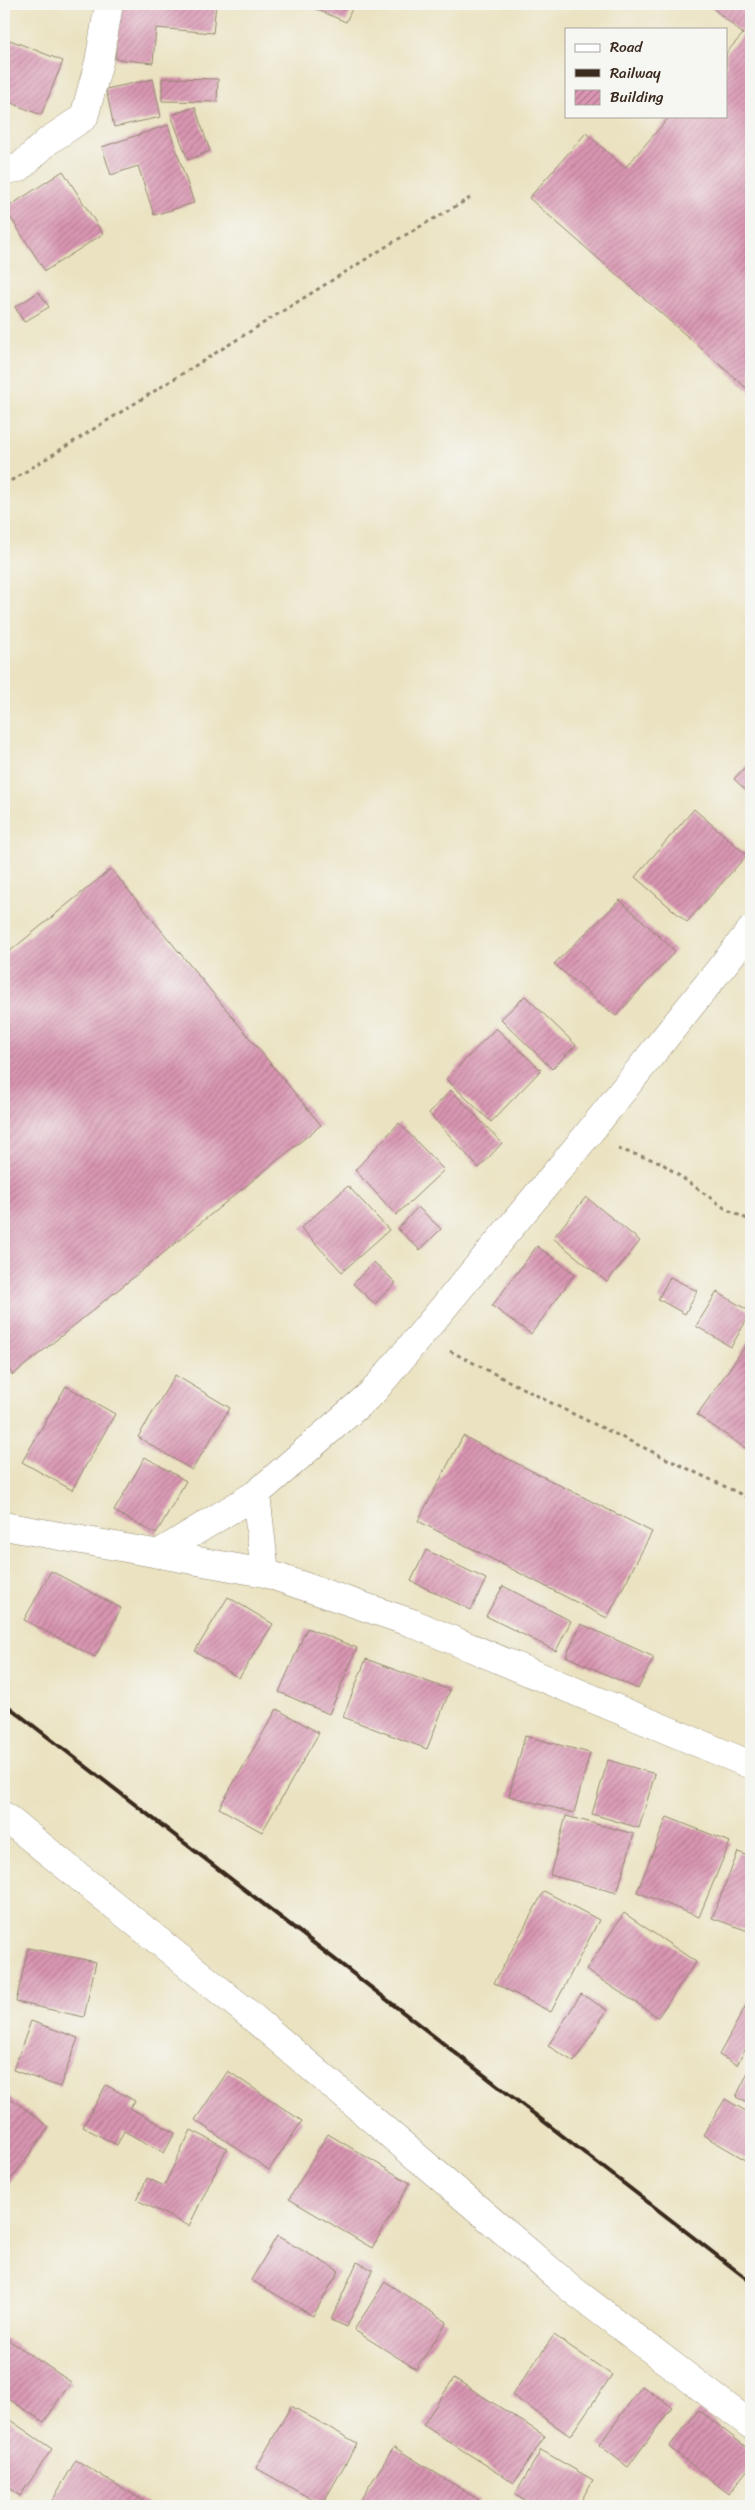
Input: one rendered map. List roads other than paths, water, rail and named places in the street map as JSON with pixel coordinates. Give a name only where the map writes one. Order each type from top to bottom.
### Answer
[{"type":"street","points":[[4,170],[19,168],[48,141],[84,117],[99,62],[109,4]]},
{"type":"street","points":[[158,1554],[256,1494],[373,1392],[584,1139],[751,930]]},
{"type":"street","points":[[256,1494],[265,1573]]},
{"type":"street","points":[[4,1526],[265,1573],[412,1623],[751,1765]]},
{"type":"street","points":[[4,1816],[250,2015],[574,2291],[751,2425]]},
{"type":"railway","points":[[4,1703],[751,2282]]}]
